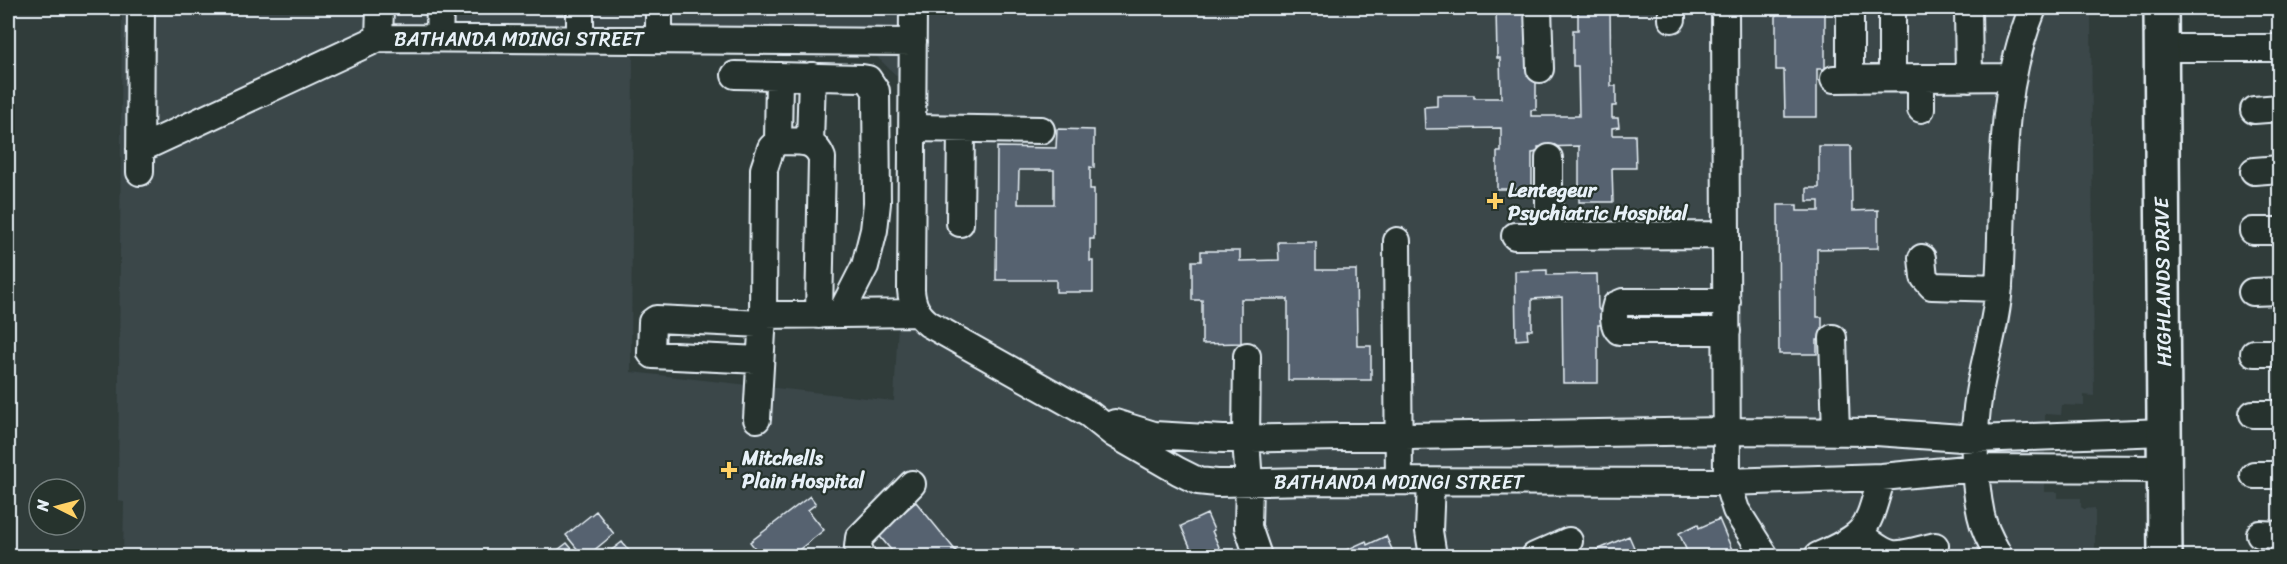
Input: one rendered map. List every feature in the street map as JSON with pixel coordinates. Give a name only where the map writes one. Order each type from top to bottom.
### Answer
[{"type":"main road","name":"HIGHLANDS DRIVE","points":[[2161,8],[2165,556]]},
{"type":"street","name":"BATHANDA MDINGI STREET","points":[[141,8],[140,160],[379,38],[913,42]]},
{"type":"street","name":"BATHANDA MDINGI STREET","points":[[379,38],[380,8]]},
{"type":"street","points":[[440,8],[440,38]]},
{"type":"street","points":[[580,8],[580,39]]},
{"type":"street","name":"BATHANDA MDINGI STREET","points":[[659,8],[659,40]]},
{"type":"street","points":[[760,360],[653,355],[651,353],[652,322],[656,319],[762,319],[830,314],[918,313],[911,290],[913,8]]},
{"type":"street","points":[[1538,8],[1539,69]]},
{"type":"street","points":[[1725,8],[1727,482],[1736,510],[1765,556]]},
{"type":"street","points":[[1850,8],[1842,79],[2012,77]]},
{"type":"street","points":[[1890,8],[1892,14],[1892,78]]},
{"type":"street","points":[[1968,8],[1969,78]]},
{"type":"street","points":[[1999,556],[1981,516],[1976,468],[1976,439],[1979,395],[1999,288],[2002,150],[2012,77],[2033,8]]},
{"type":"street","points":[[2161,48],[2280,48]]},
{"type":"street","points":[[735,75],[862,78],[868,79],[876,91],[877,203],[874,230],[865,266],[830,314]]},
{"type":"street","points":[[757,419],[762,319],[764,169],[771,148],[778,141],[779,76]]},
{"type":"street","points":[[810,142],[812,76]]},
{"type":"street","points":[[1921,78],[1921,109]]},
{"type":"street","points":[[2254,110],[2280,108]]},
{"type":"street","points":[[913,128],[1041,130]]},
{"type":"street","points":[[960,223],[961,129]]},
{"type":"street","points":[[778,141],[810,142],[815,145],[822,158],[830,314]]},
{"type":"street","points":[[1549,158],[1549,236]]},
{"type":"street","points":[[2254,171],[2280,169]]},
{"type":"street","points":[[2253,231],[2280,231]]},
{"type":"street","points":[[1515,236],[1726,236]]},
{"type":"street","points":[[1397,241],[1399,481]]},
{"type":"street","points":[[1922,258],[1924,277],[1932,285],[1999,288]]},
{"type":"street","points":[[2252,292],[2280,291]]},
{"type":"street","points":[[1727,302],[1623,302],[1614,308],[1614,323],[1619,332],[1727,332]]},
{"type":"street","name":"BATHANDA MDINGI STREET","points":[[918,313],[929,324],[1089,414],[1114,434],[1198,481],[1217,483],[1727,482],[1882,477],[1976,468],[2165,469]]},
{"type":"street","points":[[1833,338],[1836,432]]},
{"type":"street","points":[[2254,353],[2280,353]]},
{"type":"street","points":[[1247,356],[1248,527],[1258,556]]},
{"type":"street","name":"BATHANDA MDINGI STREET","points":[[1089,414],[1154,435],[1246,439],[1728,431],[1876,432],[1976,439],[2164,432]]},
{"type":"street","points":[[2253,414],[2280,414]]},
{"type":"street","points":[[2254,475],[2280,475]]},
{"type":"street","points":[[1818,556],[1849,543],[1860,534],[1869,520],[1882,477]]},
{"type":"street","points":[[1431,482],[1429,531],[1433,556]]},
{"type":"street","points":[[862,556],[858,547],[859,538],[912,484]]},
{"type":"street","points":[[1860,534],[1887,554],[1898,555],[1935,546]]},
{"type":"street","points":[[1535,556],[1569,541]]},
{"type":"shaded area","name":"Lentegeur Psychiatric Hospital","points":[[122,8],[2091,8],[2094,396],[2084,395],[2084,406],[2062,405],[2061,415],[2045,414],[2045,492],[2058,492],[2058,498],[2081,498],[2081,507],[2095,508],[2095,556],[123,556],[124,502],[118,501]],"holes":[[[633,55],[877,57],[899,78],[898,323],[894,401],[631,372]]]},
{"type":"building","points":[[1496,8],[1530,8],[1531,77],[1536,77],[1536,110],[1531,110],[1531,116],[1579,116],[1578,66],[1573,66],[1573,30],[1578,30],[1578,8],[1610,8],[1611,86],[1616,86],[1616,106],[1612,106],[1612,118],[1618,118],[1619,127],[1612,128],[1612,135],[1635,135],[1636,168],[1612,168],[1613,202],[1579,202],[1579,146],[1538,147],[1539,152],[1532,153],[1532,189],[1497,189],[1497,152],[1501,152],[1501,128],[1425,129],[1424,107],[1437,106],[1437,95],[1501,98]]},
{"type":"building","points":[[1776,8],[1816,8],[1816,11],[1825,11],[1825,69],[1817,69],[1817,117],[1785,117],[1784,70],[1776,70]]},
{"type":"building","points":[[1903,8],[1937,8],[1937,13],[1904,13]]},
{"type":"building","points":[[1057,129],[1094,130],[1094,168],[1090,167],[1090,189],[1094,189],[1094,239],[1090,239],[1093,292],[1056,292],[1056,280],[996,280],[997,147],[1056,148]],"holes":[[[1019,170],[1054,170],[1054,204],[1018,204]]]},
{"type":"building","points":[[1819,146],[1851,146],[1852,211],[1878,210],[1878,248],[1817,249],[1817,317],[1822,317],[1822,340],[1817,340],[1817,354],[1779,354],[1778,205],[1797,205],[1797,211],[1819,211],[1819,201],[1807,201],[1807,188],[1819,188]]},
{"type":"building","points":[[1278,242],[1316,242],[1316,270],[1356,270],[1357,346],[1371,346],[1371,380],[1288,380],[1288,299],[1241,299],[1241,343],[1202,344],[1202,300],[1192,300],[1192,261],[1201,261],[1201,251],[1240,251],[1240,261],[1279,260]]},
{"type":"building","points":[[1547,270],[1547,275],[1597,274],[1598,308],[1609,310],[1609,325],[1598,325],[1598,383],[1563,383],[1562,297],[1532,299],[1532,330],[1527,330],[1528,339],[1516,340],[1515,271]]},
{"type":"building","points":[[810,496],[816,504],[808,510],[824,530],[791,556],[761,556],[750,542]]},
{"type":"building","points":[[916,502],[960,556],[896,556],[878,534]]},
{"type":"building","points":[[596,511],[614,534],[587,556],[583,556],[566,535]]},
{"type":"building","points":[[1207,514],[1223,556],[1194,556],[1181,526]]},
{"type":"building","points":[[1719,519],[1733,552],[1729,553],[1731,556],[1689,556],[1679,533],[1698,524],[1699,528]]},
{"type":"building","points":[[1386,536],[1395,556],[1349,556],[1346,550],[1366,541],[1367,545]]},
{"type":"building","points":[[1629,536],[1636,552],[1626,556],[1599,556],[1597,550]]},
{"type":"building","points":[[622,542],[633,556],[604,556]]},
{"type":"building","points":[[567,543],[578,556],[557,556],[554,553]]},
{"type":"place","name":"Lentegeur Psychiatric Hospital","points":[[1495,201]]},
{"type":"place","name":"Mitchells Plain Hospital","points":[[729,470]]}]
